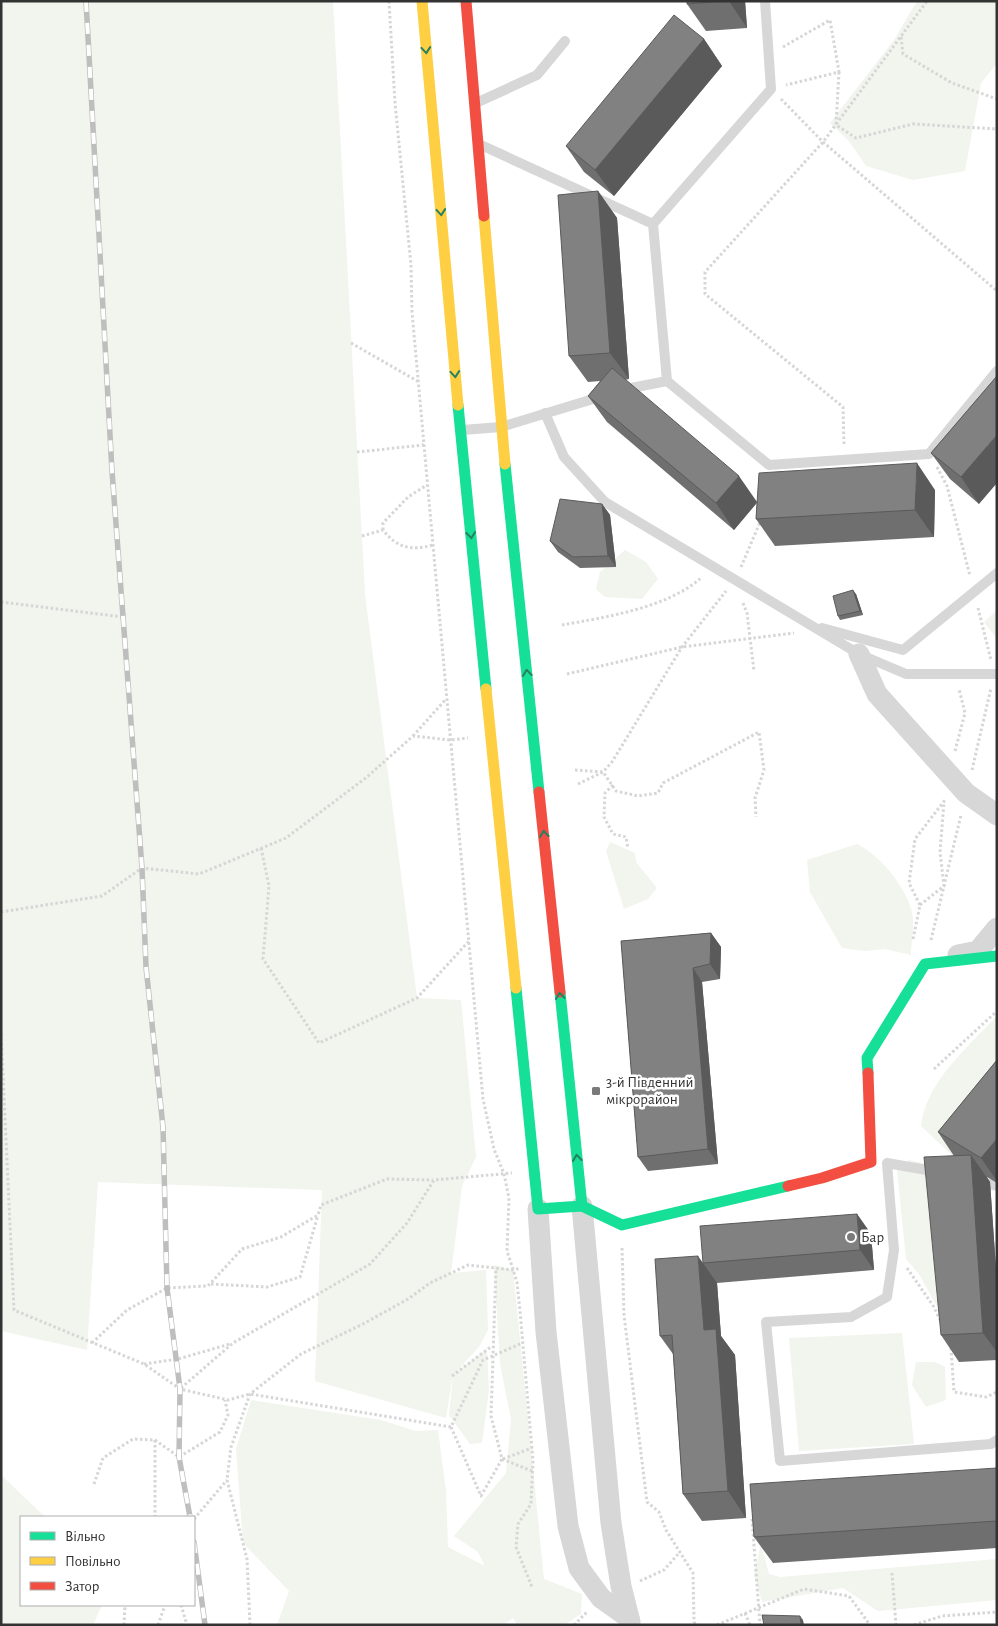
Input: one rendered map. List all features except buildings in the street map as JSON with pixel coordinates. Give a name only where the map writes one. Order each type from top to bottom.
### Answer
[{"type":"street","points":[[422,1],[460,430],[538,1209],[546,1332],[568,1526],[579,1568],[601,1598],[630,1621]]},
{"type":"street","points":[[466,1],[501,426],[582,1206],[611,1523],[622,1589],[630,1621]]},
{"type":"street","points":[[859,654],[877,694],[966,793],[997,815]]},
{"type":"street","points":[[538,1209],[582,1206],[622,1225],[822,1178],[871,1162],[867,1058],[925,964],[978,951],[997,928]]},
{"type":"street","points":[[925,964],[997,956]]},
{"type":"lane","points":[[765,1],[771,88],[653,224],[667,381],[768,465],[929,454],[997,371]]},
{"type":"lane","points":[[475,104],[537,76],[565,41]]},
{"type":"lane","points":[[478,144],[653,224]]},
{"type":"lane","points":[[460,430],[501,426],[629,388],[667,381]]},
{"type":"lane","points":[[545,413],[564,457],[606,502],[859,654],[906,674],[995,674]]},
{"type":"lane","points":[[809,624],[903,650],[997,573]]},
{"type":"lane","points":[[871,1162],[888,1163],[952,1175]]},
{"type":"lane","points":[[888,1163],[893,1256],[887,1297],[851,1317],[766,1322],[780,1461],[991,1444],[997,1440]]},
{"type":"lane","points":[[970,1179],[997,1186]]},
{"type":"path","points":[[390,1],[395,103],[411,265],[412,312],[420,383],[427,485],[483,1099],[494,1150],[504,1174],[508,1198],[507,1251],[517,1282],[532,1448],[531,1504],[518,1524],[516,1547],[532,1587]]},
{"type":"path","points":[[844,460],[843,407],[705,294],[705,272],[823,142],[927,1]]},
{"type":"path","points":[[769,55],[830,20],[839,72],[836,125]]},
{"type":"path","points":[[901,37],[903,54],[952,82],[997,99]]},
{"type":"path","points":[[771,88],[839,72]]},
{"type":"path","points":[[771,88],[823,142],[997,291]]},
{"type":"path","points":[[836,125],[856,138],[913,124],[997,129]]},
{"type":"path","points":[[352,343],[420,383]]},
{"type":"path","points":[[357,452],[424,445]]},
{"type":"path","points":[[929,454],[947,486],[956,521]]},
{"type":"path","points":[[427,485],[408,497],[382,523],[383,530],[392,542],[418,550],[433,545]]},
{"type":"path","points":[[578,784],[602,772],[612,762],[682,647],[736,580],[765,511]]},
{"type":"path","points":[[362,536],[383,530]]},
{"type":"path","points":[[562,625],[628,613],[691,587],[714,566]]},
{"type":"path","points":[[736,580],[747,613],[754,671]]},
{"type":"path","points":[[1,602],[123,617]]},
{"type":"path","points":[[567,674],[682,647],[800,631],[809,624]]},
{"type":"path","points":[[944,886],[940,852],[945,800],[965,713],[955,674]]},
{"type":"path","points":[[925,964],[995,674]]},
{"type":"path","points":[[1,912],[102,896],[142,868],[199,874],[286,838],[367,777],[413,736],[446,698]]},
{"type":"path","points":[[575,770],[602,772],[616,791],[638,796],[658,793],[663,783],[759,732],[764,770],[755,798],[756,817]]},
{"type":"path","points":[[413,736],[450,740],[491,736]]},
{"type":"path","points":[[613,785],[605,793],[604,817],[613,834],[626,837],[628,849]]},
{"type":"path","points":[[913,939],[920,905],[909,883],[914,839],[945,800]]},
{"type":"path","points":[[261,848],[269,886],[263,959],[318,1043],[416,998],[469,941]]},
{"type":"path","points":[[920,905],[944,886]]},
{"type":"path","points":[[934,1069],[997,1012]]},
{"type":"path","points":[[1,1033],[14,1310],[144,1364],[180,1389],[230,1400],[250,1394],[301,1354],[370,1320],[430,1284],[468,1265],[513,1270],[541,1263]]},
{"type":"path","points":[[210,1284],[267,1287],[300,1277],[321,1205],[387,1179],[434,1180],[534,1170]]},
{"type":"path","points":[[180,1389],[233,1343],[370,1264],[407,1223],[434,1180]]},
{"type":"path","points":[[92,1343],[127,1310],[167,1288],[208,1286],[242,1249],[281,1238],[318,1215]]},
{"type":"path","points":[[622,1225],[624,1315],[647,1502],[659,1512],[666,1530],[693,1572],[696,1625]]},
{"type":"path","points":[[893,1256],[908,1269],[934,1306],[941,1322]]},
{"type":"path","points":[[496,1268],[491,1416],[502,1459]]},
{"type":"path","points":[[532,1448],[502,1459],[481,1496],[451,1427],[483,1360],[546,1332]]},
{"type":"path","points":[[144,1364],[178,1359],[233,1343]]},
{"type":"path","points":[[452,1376],[492,1345]]},
{"type":"path","points":[[951,1346],[954,1392],[986,1397],[997,1392]]},
{"type":"path","points":[[250,1394],[451,1427]]},
{"type":"path","points":[[250,1394],[231,1447],[227,1480],[247,1559],[250,1625]]},
{"type":"path","points":[[94,1484],[103,1458],[133,1439],[155,1440],[179,1457],[220,1432],[228,1415],[225,1399]]},
{"type":"path","points":[[155,1440],[155,1516]]},
{"type":"path","points":[[502,1459],[532,1471]]},
{"type":"path","points":[[195,1518],[227,1480]]},
{"type":"path","points":[[752,1518],[760,1625]]},
{"type":"path","points":[[622,1589],[664,1570],[680,1552]]},
{"type":"path","points":[[892,1573],[896,1625]]},
{"type":"path","points":[[717,1625],[804,1589],[850,1596],[870,1625]]},
{"type":"path","points":[[124,1625],[125,1606]]},
{"type":"path","points":[[158,1625],[165,1606]]},
{"type":"path","points":[[181,1606],[187,1625]]},
{"type":"path","points":[[914,1625],[942,1616],[997,1612]]},
{"type":"path","points":[[745,1613],[750,1625]]},
{"type":"shaded area","points":[[1,1],[333,1],[365,594],[417,998],[461,1000],[476,1157],[462,1186],[451,1273],[486,1270],[488,1330],[479,1347],[455,1373],[487,1349],[489,1390],[482,1443],[470,1444],[449,1415],[453,1375],[446,1418],[315,1381],[322,1190],[98,1182],[87,1350],[1,1331]]},
{"type":"shaded area","points":[[917,1],[997,1],[997,63],[981,83],[965,171],[913,180],[866,166],[849,141],[830,123],[894,40]]},
{"type":"shaded area","points":[[625,550],[646,562],[658,579],[642,599],[605,597],[596,589],[600,572]]},
{"type":"shaded area","points":[[997,610],[997,639],[984,622]]},
{"type":"shaded area","points":[[610,842],[635,853],[636,862],[657,888],[648,899],[624,909],[606,851]]},
{"type":"shaded area","points":[[857,844],[866,849],[883,864],[898,882],[909,902],[913,917],[911,955],[885,949],[865,951],[842,948],[810,892],[807,860]]},
{"type":"shaded area","points":[[997,1016],[997,1102],[956,1159],[921,1126],[925,1110],[931,1095],[950,1066]]},
{"type":"shaded area","points":[[909,1160],[957,1171],[951,1332],[919,1274],[906,1259],[897,1170]]},
{"type":"shaded area","points":[[494,1265],[513,1270],[544,1579],[582,1594],[581,1614],[564,1625],[517,1625],[513,1618],[504,1625],[277,1625],[289,1591],[243,1543],[236,1449],[251,1400],[381,1420],[415,1431],[438,1430],[446,1491],[448,1547],[485,1566],[478,1552],[454,1536],[506,1473],[511,1419],[500,1364]]},
{"type":"shaded area","points":[[902,1333],[914,1444],[799,1451],[789,1338]]},
{"type":"shaded area","points":[[916,1362],[935,1362],[945,1367],[946,1400],[926,1407],[912,1385]]},
{"type":"shaded area","points":[[1,1475],[44,1516],[20,1516],[20,1606],[102,1606],[93,1625],[1,1625]]},
{"type":"shaded area","points":[[761,1544],[769,1574],[780,1577],[997,1559],[997,1600],[878,1611],[843,1588],[762,1602],[754,1574]]},
{"type":"railway","points":[[86,1],[112,471],[142,868],[146,967],[163,1127],[167,1288],[180,1389],[179,1457],[190,1516]]},
{"type":"railway","points":[[195,1550],[205,1625]]},
{"type":"traffic: fast","points":[[458,405],[486,689]]},
{"type":"traffic: fast","points":[[505,464],[539,792]]},
{"type":"traffic: fast","points":[[868,1073],[867,1058],[925,964],[997,956]]},
{"type":"traffic: fast","points":[[516,988],[538,1209],[582,1206],[622,1225],[788,1186]]},
{"type":"traffic: fast","points":[[560,992],[582,1206]]},
{"type":"traffic: slow","points":[[422,1],[458,405]]},
{"type":"traffic: slow","points":[[484,216],[505,464]]},
{"type":"traffic: slow","points":[[486,689],[516,988]]},
{"type":"traffic: jam","points":[[466,1],[484,216]]},
{"type":"traffic: jam","points":[[539,792],[560,992]]},
{"type":"traffic: jam","points":[[788,1186],[822,1178],[871,1162],[868,1073]]},
{"type":"place","name":"3-й Південний мікрорайон","points":[[596,1091]]},
{"type":"place","name":"Бар","points":[[851,1237]]}]
